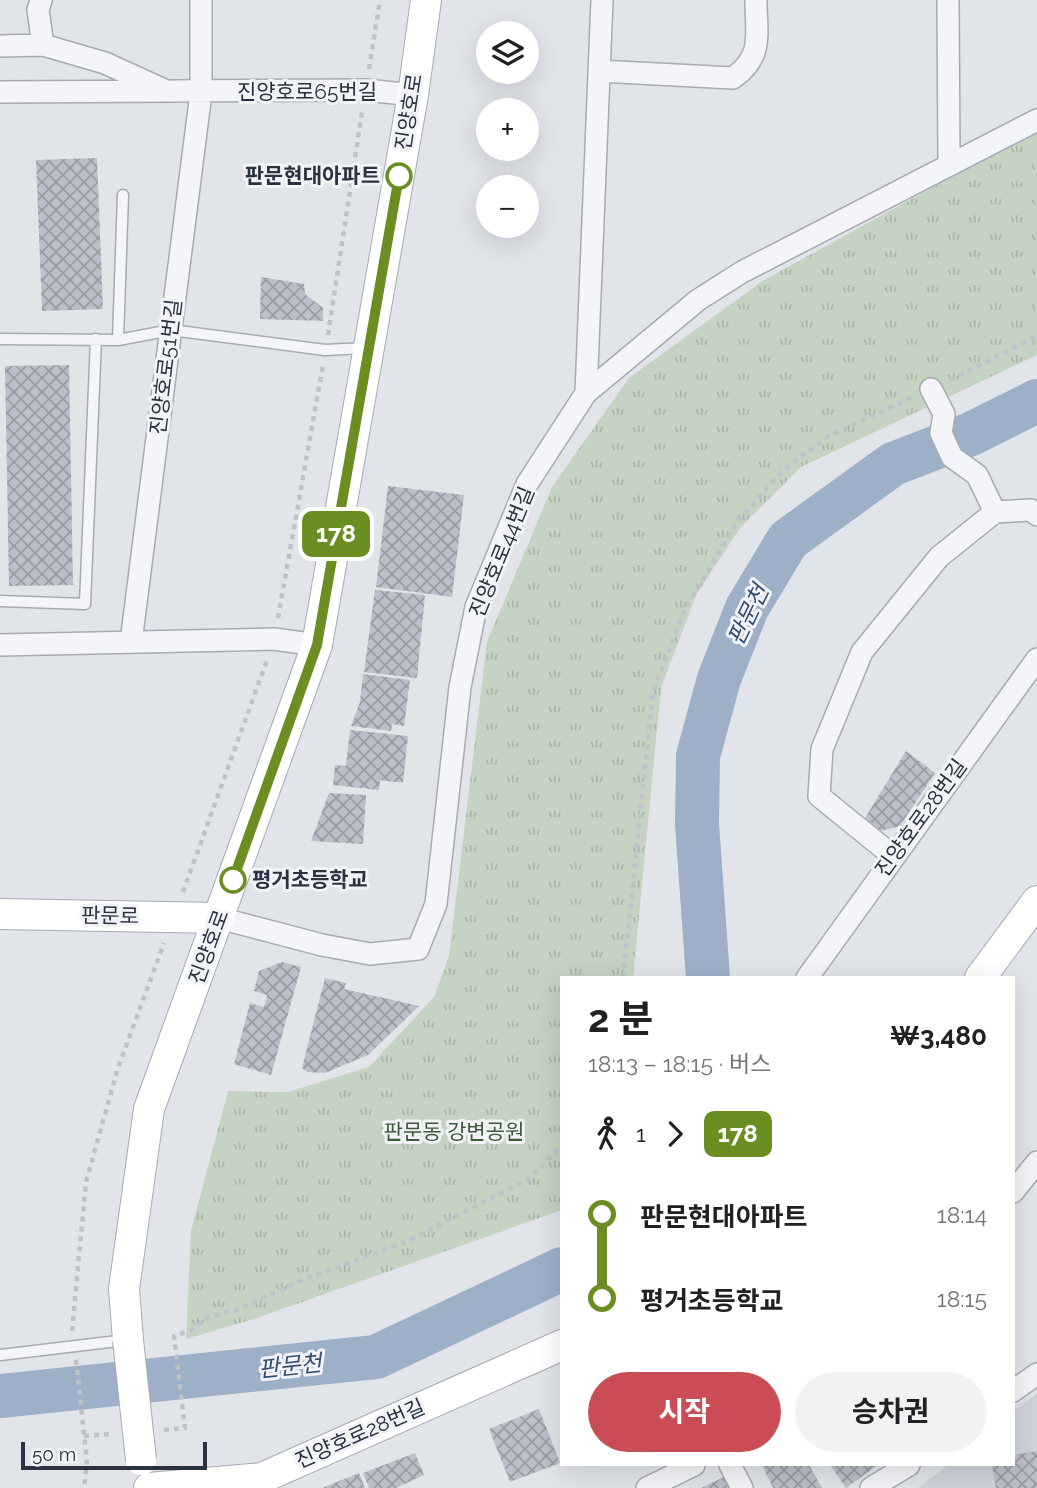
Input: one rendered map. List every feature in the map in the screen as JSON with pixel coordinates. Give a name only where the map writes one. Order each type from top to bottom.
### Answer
[{"type":"street","points":[[41,0],[38,10],[43,45]]},
{"type":"street","points":[[201,0],[201,93]]},
{"type":"street","name":"진양호로","points":[[144,1479],[124,1289],[149,1109],[317,645],[413,95],[426,0]]},
{"type":"street","points":[[586,393],[602,0]]},
{"type":"street","points":[[599,71],[733,78],[749,66],[756,51],[755,0]]},
{"type":"street","points":[[948,0],[949,163]]},
{"type":"street","name":"진양호로65번길","points":[[0,46],[43,45],[105,63],[168,92]]},
{"type":"street","name":"진양호로65번길","points":[[0,92],[366,90],[413,95]]},
{"type":"street","name":"진양호로51번길","points":[[131,642],[201,93]]},
{"type":"street","name":"진양호로44번길","points":[[219,918],[322,945],[370,954],[418,949],[436,904],[460,687],[476,607],[527,484],[586,393],[653,335],[720,286],[949,163],[1037,120]]},
{"type":"street","points":[[931,389],[944,414],[941,433],[951,457],[977,475],[995,512]]},
{"type":"street","points":[[893,856],[819,796],[822,749],[862,652],[939,557],[995,512],[1031,510],[1037,515]]},
{"type":"street","points":[[0,645],[274,639],[317,645]]},
{"type":"street","name":"진양호로28번길","points":[[808,976],[1037,659]]},
{"type":"street","points":[[981,976],[1037,901]]},
{"type":"street","name":"판문로","points":[[0,914],[219,918]]},
{"type":"street","points":[[1015,1190],[1037,1162]]},
{"type":"street","name":"진양호로28번길","points":[[144,1479],[262,1478],[560,1346]]},
{"type":"street","points":[[1015,1390],[1037,1374]]},
{"type":"street","points":[[647,1488],[692,1466]]},
{"type":"street","points":[[731,1466],[742,1488]]},
{"type":"street","points":[[871,1488],[907,1466]]},
{"type":"lane","points":[[118,340],[123,195]]},
{"type":"lane","points":[[0,339],[118,340],[171,330],[325,350],[368,348]]},
{"type":"lane","points":[[0,601],[85,604],[96,339]]},
{"type":"lane","points":[[0,1355],[128,1340]]},
{"type":"path","points":[[84,1488],[87,1461],[72,1326],[86,1182],[118,1068],[274,639],[325,350],[380,0]]},
{"type":"path","points":[[623,976],[653,692],[684,611],[737,522],[782,471],[829,436],[1037,336]]},
{"type":"path","points":[[186,1428],[174,1336],[191,1330],[206,1318],[239,1308],[428,1231],[530,1178],[560,1147]]},
{"type":"shaded area","points":[[1037,1393],[1037,1488],[918,1488],[947,1466],[1015,1466],[1015,1410]]},
{"type":"green space","name":"판문동 강변공원","points":[[1037,130],[1037,355],[801,467],[740,528],[696,595],[661,688],[633,976],[560,976],[560,1211],[254,1319],[186,1339],[191,1231],[228,1091],[288,1092],[369,1067],[434,997],[449,956],[487,642],[552,487],[629,378],[764,280]]},
{"type":"building","points":[[97,158],[103,309],[42,311],[36,160]]},
{"type":"building","points":[[261,277],[304,284],[305,294],[323,308],[323,321],[260,319]]},
{"type":"building","points":[[69,365],[73,585],[9,586],[5,366]]},
{"type":"building","points":[[388,486],[464,495],[452,597],[376,587]]},
{"type":"building","points":[[375,590],[425,595],[417,678],[364,672]]},
{"type":"building","points":[[363,674],[410,680],[404,726],[392,724],[391,731],[351,726],[360,702]]},
{"type":"building","points":[[350,730],[408,736],[403,783],[380,780],[379,790],[333,785],[335,765],[346,766]]},
{"type":"building","points":[[906,751],[935,773],[900,826],[881,831],[865,818]]},
{"type":"building","points":[[329,793],[366,795],[363,844],[311,841]]},
{"type":"building","points":[[282,962],[301,967],[271,1075],[234,1064],[250,1003],[264,1007],[267,995],[254,991],[259,971]]},
{"type":"building","points":[[325,978],[346,983],[344,989],[419,1006],[368,1055],[325,1073],[307,1072],[302,1068]]},
{"type":"building","points":[[539,1409],[560,1463],[510,1482],[489,1429]]},
{"type":"building","points":[[1037,1451],[1037,1488],[996,1488],[992,1466],[1015,1466],[1015,1455]]},
{"type":"building","points":[[415,1453],[424,1475],[396,1488],[369,1488],[363,1473]]},
{"type":"building","points":[[762,1466],[810,1466],[822,1488],[773,1488]]},
{"type":"building","points":[[831,1466],[877,1466],[846,1488]]},
{"type":"building","points":[[359,1473],[365,1488],[322,1488]]},
{"type":"building","points":[[726,1476],[731,1488],[701,1488]]},
{"type":"waterway","name":"판문천","points":[[708,976],[697,824],[698,756],[719,679],[747,608],[788,540],[893,464],[971,434],[1037,401]]},
{"type":"waterway","name":"판문천","points":[[0,1396],[376,1357],[560,1270]]},
{"type":"bus line","name":"178","points":[[233,880],[317,645],[399,176]]},
{"type":"place","name":"판문현대아파트","points":[[399,176]]},
{"type":"place","name":"평거초등학교","points":[[233,880]]}]
